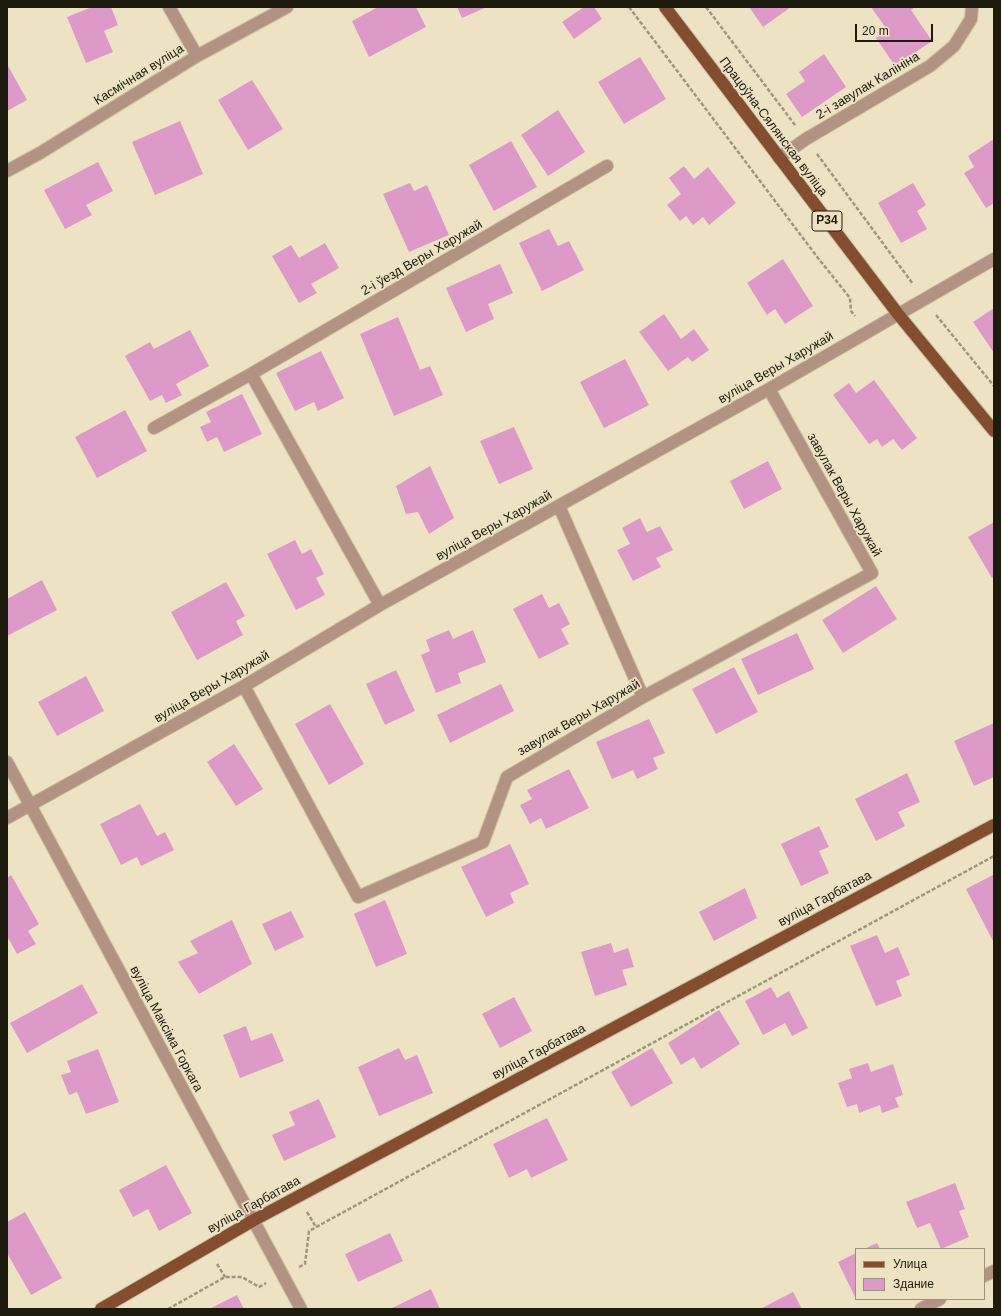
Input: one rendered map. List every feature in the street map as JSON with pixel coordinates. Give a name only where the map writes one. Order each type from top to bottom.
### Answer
[{"type":"main road","name":"Працоўна-Сялянская вуліца","points":[[665,7],[898,314],[994,431]]},
{"type":"main road","name":"вуліца Гарбатава","points":[[101,1309],[254,1220],[994,825]]},
{"type":"street","points":[[169,7],[197,56]]},
{"type":"street","name":"Касмічная вуліца","points":[[7,171],[46,149],[197,56],[287,7]]},
{"type":"street","name":"2-і завулак Калініна","points":[[779,158],[806,139],[930,66],[954,46],[971,19],[972,7]]},
{"type":"street","name":"2-і ўезд Веры Харужай","points":[[154,428],[251,374],[607,166]]},
{"type":"street","name":"вуліца Веры Харужай","points":[[7,818],[244,686],[380,605],[769,389],[994,259]]},
{"type":"street","points":[[251,374],[380,605]]},
{"type":"street","name":"завулак Веры Харужай","points":[[244,686],[358,896],[483,842],[507,777],[643,697],[872,573],[769,389]]},
{"type":"street","points":[[559,506],[643,697]]},
{"type":"street","name":"вуліца Максіма Горкага","points":[[7,762],[301,1309]]},
{"type":"street","points":[[985,1276],[994,1271]]},
{"type":"street","points":[[921,1309],[938,1300]]},
{"type":"path","points":[[629,7],[818,258],[850,298],[851,311],[868,332]]},
{"type":"path","points":[[706,7],[924,299],[994,386]]},
{"type":"path","points":[[168,1309],[225,1277],[242,1277],[259,1287],[305,1264],[309,1231],[994,856]]},
{"type":"building","points":[[92,7],[111,7],[118,25],[104,31],[113,52],[86,63],[67,17]]},
{"type":"building","points":[[378,7],[416,7],[426,27],[369,57],[352,21]]},
{"type":"building","points":[[457,7],[487,7],[462,18]]},
{"type":"building","points":[[584,7],[594,7],[602,19],[574,39],[562,22]]},
{"type":"building","points":[[749,7],[791,7],[763,27]]},
{"type":"building","points":[[871,7],[915,7],[911,10],[932,41],[895,66],[876,38],[888,31]]},
{"type":"building","points":[[824,54],[846,87],[802,117],[786,94],[805,81],[799,72]]},
{"type":"building","points":[[640,57],[666,99],[624,124],[598,82]]},
{"type":"building","points":[[7,64],[27,100],[7,111]]},
{"type":"building","points":[[252,80],[283,129],[248,150],[218,100]]},
{"type":"building","points":[[558,110],[585,152],[548,176],[521,135]]},
{"type":"building","points":[[180,121],[203,174],[155,195],[132,142]]},
{"type":"building","points":[[994,139],[994,203],[986,208],[964,173],[974,167],[968,156]]},
{"type":"building","points":[[511,141],[537,187],[494,211],[469,165]]},
{"type":"building","points":[[98,162],[113,191],[86,205],[92,215],[65,229],[44,190]]},
{"type":"building","points":[[684,166],[694,179],[708,167],[736,203],[709,225],[703,217],[693,225],[686,216],[680,221],[667,205],[681,194],[669,178]]},
{"type":"building","points":[[410,183],[414,191],[427,185],[449,235],[409,252],[383,194]]},
{"type":"building","points":[[913,183],[926,205],[917,211],[927,229],[901,243],[878,203]]},
{"type":"building","points":[[549,229],[558,246],[569,241],[584,270],[542,291],[519,243]]},
{"type":"building","points":[[325,243],[339,268],[311,284],[317,293],[299,303],[272,256],[291,245],[299,258]]},
{"type":"building","points":[[783,259],[813,306],[785,324],[775,309],[767,315],[747,283]]},
{"type":"building","points":[[500,264],[513,293],[488,304],[494,319],[466,332],[446,288]]},
{"type":"building","points":[[994,308],[994,353],[973,322]]},
{"type":"building","points":[[664,314],[681,339],[694,329],[709,350],[692,362],[688,357],[668,371],[639,332]]},
{"type":"building","points":[[398,317],[420,370],[430,366],[443,395],[394,416],[360,334]]},
{"type":"building","points":[[190,330],[209,366],[176,384],[182,395],[166,403],[162,395],[150,401],[125,356],[150,342],[154,349]]},
{"type":"building","points":[[321,351],[344,398],[318,411],[314,402],[295,411],[276,373]]},
{"type":"building","points":[[625,359],[649,405],[604,428],[580,382]]},
{"type":"building","points":[[874,380],[917,438],[902,450],[893,439],[882,447],[877,439],[869,444],[833,395],[849,383],[856,393]]},
{"type":"building","points":[[242,394],[262,434],[224,452],[217,437],[207,442],[200,427],[211,422],[206,412]]},
{"type":"building","points":[[125,410],[147,451],[97,478],[75,437]]},
{"type":"building","points":[[514,427],[533,469],[499,484],[480,441]]},
{"type":"building","points":[[768,461],[782,489],[744,509],[730,481]]},
{"type":"building","points":[[430,466],[454,518],[429,534],[418,512],[406,514],[396,486]]},
{"type":"building","points":[[640,518],[647,532],[660,526],[673,550],[656,558],[661,567],[633,581],[617,550],[630,544],[622,528]]},
{"type":"building","points":[[994,522],[994,577],[992,578],[968,537]]},
{"type":"building","points":[[295,540],[302,554],[311,549],[324,574],[316,578],[325,595],[296,610],[267,554]]},
{"type":"building","points":[[42,580],[57,610],[7,636],[7,599]]},
{"type":"building","points":[[226,582],[245,616],[236,621],[243,635],[197,660],[171,612]]},
{"type":"building","points":[[876,586],[897,619],[843,653],[822,620]]},
{"type":"building","points":[[542,594],[549,608],[559,603],[570,624],[561,629],[569,644],[539,659],[513,609]]},
{"type":"building","points":[[449,630],[453,639],[473,630],[486,662],[458,673],[461,683],[436,693],[421,655],[430,651],[426,640]]},
{"type":"building","points":[[797,633],[814,669],[758,695],[741,659]]},
{"type":"building","points":[[734,667],[758,712],[716,734],[692,689]]},
{"type":"building","points":[[396,670],[415,711],[385,725],[366,684]]},
{"type":"building","points":[[86,676],[104,711],[57,736],[38,702]]},
{"type":"building","points":[[501,684],[514,711],[450,743],[437,715]]},
{"type":"building","points":[[330,704],[364,764],[329,785],[295,724]]},
{"type":"building","points":[[649,719],[665,753],[653,758],[658,769],[637,779],[633,770],[612,779],[596,742]]},
{"type":"building","points":[[994,723],[994,777],[974,786],[954,741]]},
{"type":"building","points":[[234,744],[263,789],[236,806],[207,762]]},
{"type":"building","points":[[569,769],[589,808],[546,829],[541,818],[530,824],[520,805],[532,799],[527,790]]},
{"type":"building","points":[[907,773],[920,802],[898,812],[905,826],[876,841],[855,799]]},
{"type":"building","points":[[140,804],[157,836],[165,832],[174,850],[141,866],[137,857],[121,865],[100,824]]},
{"type":"building","points":[[819,826],[829,847],[819,851],[829,873],[801,886],[781,844]]},
{"type":"building","points":[[510,844],[529,884],[510,893],[514,903],[486,917],[461,867]]},
{"type":"building","points":[[11,875],[39,924],[28,931],[36,944],[17,954],[7,936],[7,878]]},
{"type":"building","points":[[993,875],[994,876],[994,943],[966,889]]},
{"type":"building","points":[[745,888],[757,918],[714,941],[699,912]]},
{"type":"building","points":[[385,900],[407,954],[376,967],[354,914]]},
{"type":"building","points":[[291,911],[304,937],[275,951],[262,924]]},
{"type":"building","points":[[232,920],[252,964],[199,994],[178,962],[198,953],[190,941]]},
{"type":"building","points":[[877,935],[885,953],[898,947],[910,975],[896,981],[902,996],[876,1006],[850,946]]},
{"type":"building","points":[[611,943],[614,953],[628,948],[634,967],[622,970],[627,985],[595,996],[581,952]]},
{"type":"building","points":[[82,984],[98,1013],[27,1053],[10,1023]]},
{"type":"building","points":[[771,987],[777,998],[789,991],[808,1028],[792,1036],[785,1023],[763,1035],[745,1001]]},
{"type":"building","points":[[514,997],[532,1031],[500,1048],[482,1014]]},
{"type":"building","points":[[719,1010],[740,1044],[701,1069],[694,1057],[681,1065],[668,1043]]},
{"type":"building","points":[[246,1026],[251,1041],[272,1033],[284,1061],[240,1078],[223,1035]]},
{"type":"building","points":[[399,1048],[405,1060],[417,1055],[433,1093],[379,1116],[358,1067]]},
{"type":"building","points":[[652,1048],[673,1083],[631,1107],[611,1072]]},
{"type":"building","points":[[98,1049],[119,1102],[86,1114],[77,1092],[69,1095],[61,1075],[71,1072],[67,1061]]},
{"type":"building","points":[[868,1063],[871,1072],[893,1064],[903,1095],[895,1098],[899,1107],[882,1113],[880,1105],[859,1113],[857,1104],[847,1107],[838,1083],[852,1078],[849,1069]]},
{"type":"building","points":[[319,1099],[336,1137],[284,1161],[272,1135],[295,1125],[289,1112]]},
{"type":"building","points":[[547,1118],[568,1160],[531,1178],[527,1169],[509,1178],[493,1144]]},
{"type":"building","points":[[166,1165],[192,1213],[159,1231],[148,1209],[133,1217],[119,1190]]},
{"type":"building","points":[[955,1183],[965,1209],[959,1211],[969,1237],[941,1248],[930,1223],[917,1228],[906,1202]]},
{"type":"building","points":[[25,1212],[62,1278],[31,1295],[7,1253],[7,1222]]},
{"type":"building","points":[[390,1233],[403,1261],[358,1282],[345,1254]]},
{"type":"building","points":[[877,1243],[880,1248],[866,1248]]},
{"type":"building","points":[[855,1254],[855,1297],[838,1262]]},
{"type":"building","points":[[431,1289],[440,1309],[390,1309]]},
{"type":"building","points":[[793,1292],[802,1309],[760,1309]]},
{"type":"building","points":[[237,1295],[244,1309],[209,1309]]}]
